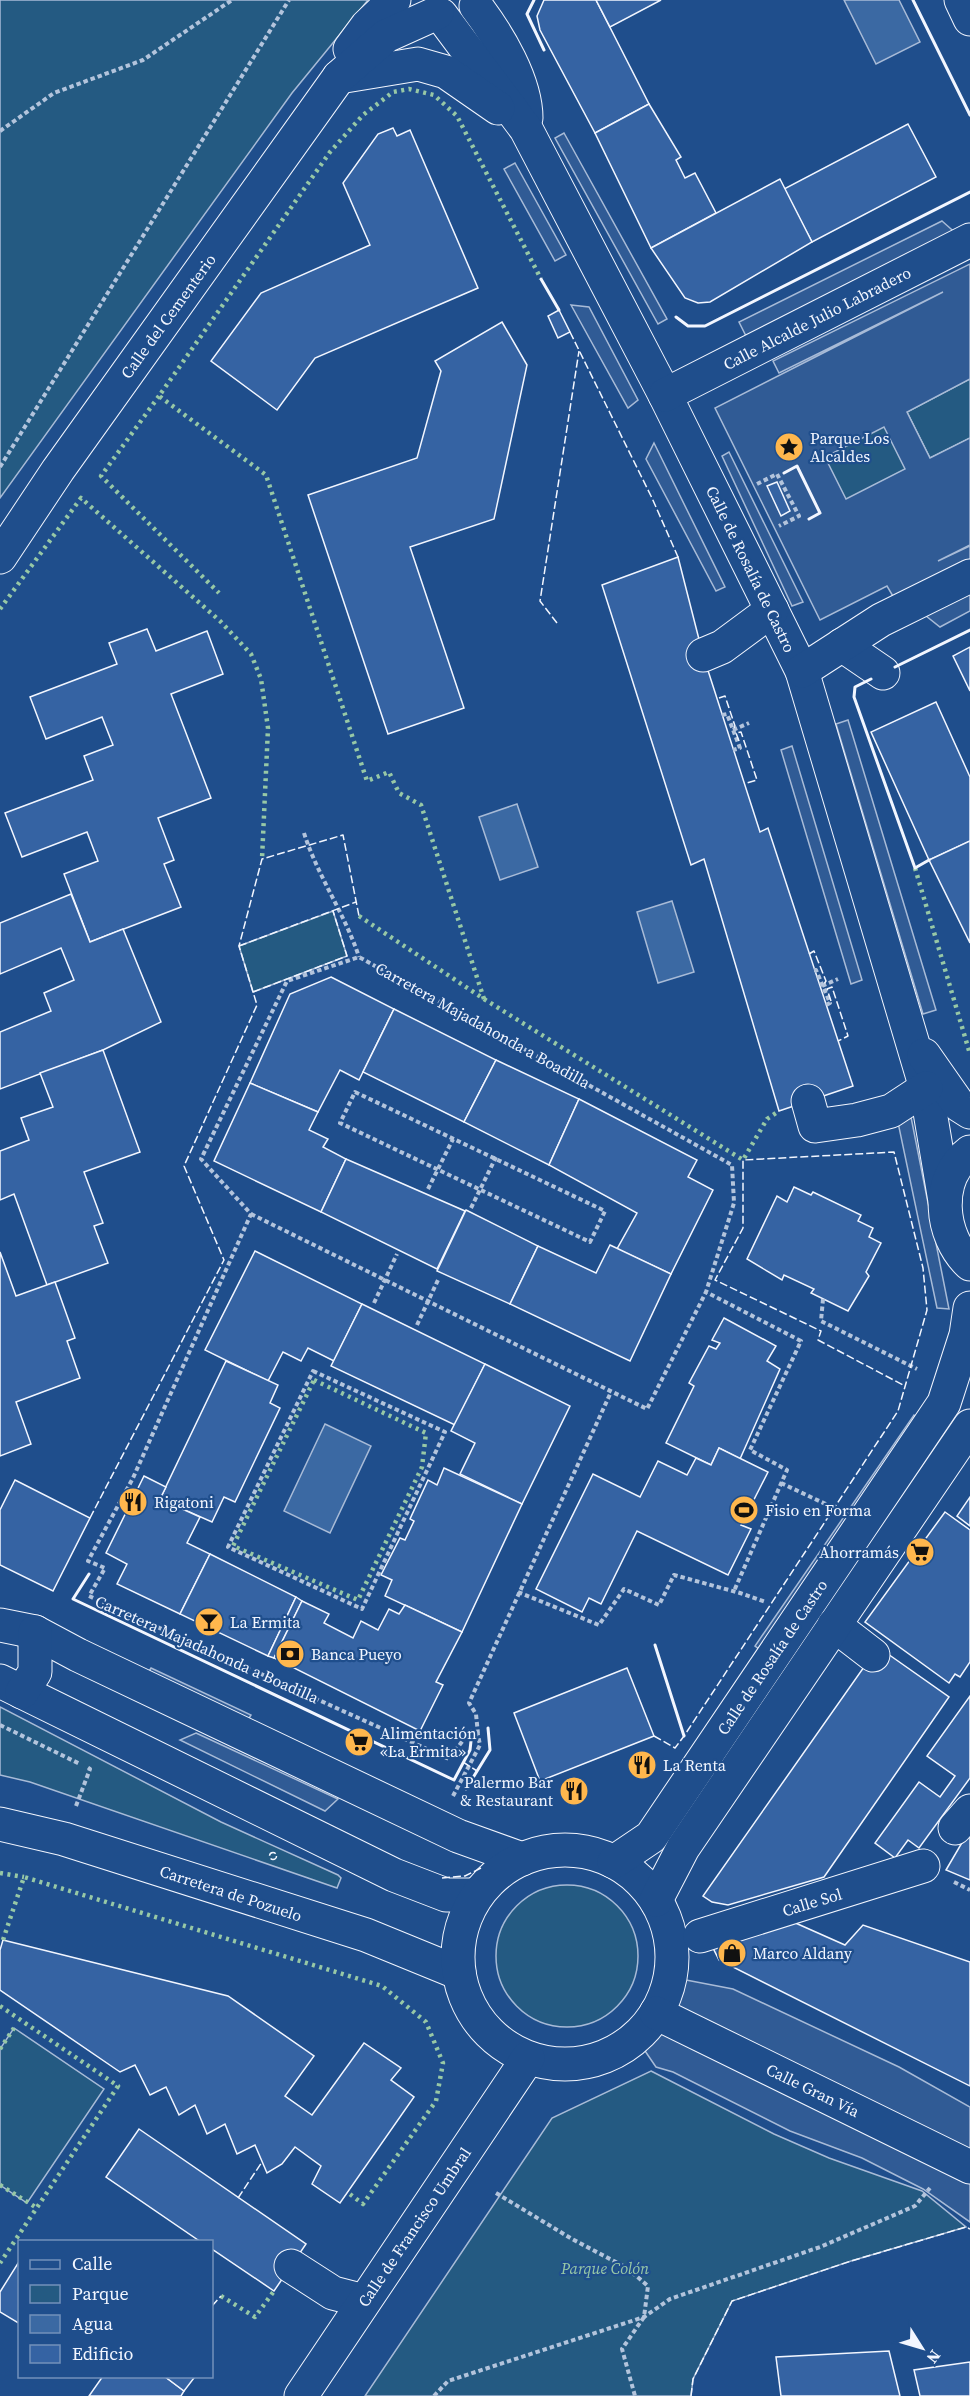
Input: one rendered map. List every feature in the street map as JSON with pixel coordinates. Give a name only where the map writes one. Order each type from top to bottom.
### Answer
[{"type":"street","name":"Calle del Cementerio","points":[[339,77],[339,63],[367,26],[394,0]]},
{"type":"street","points":[[961,0],[970,19]]},
{"type":"street","name":"Calle del Cementerio","points":[[0,557],[58,470],[339,77],[386,36],[435,9],[460,16],[478,3]]},
{"type":"street","name":"Calle de Rosalía de Castro","points":[[478,3],[496,32],[526,101],[526,129]]},
{"type":"street","name":"Calle de Rosalía de Castro","points":[[435,9],[526,129],[665,395],[802,671],[926,1088],[949,1232],[955,1246],[970,1264]]},
{"type":"street","points":[[339,77],[418,64],[433,67],[471,87],[526,129]]},
{"type":"street","name":"Calle Alcalde Julio Labradero","points":[[665,395],[970,240]]},
{"type":"street","points":[[802,671],[881,620],[970,576]]},
{"type":"street","points":[[703,655],[722,646],[772,610]]},
{"type":"street","points":[[842,645],[883,673]]},
{"type":"street","name":"Calle de Rosalía de Castro","points":[[911,1036],[959,1106],[970,1112]]},
{"type":"street","points":[[808,1101],[815,1126],[857,1120],[891,1111],[926,1088]]},
{"type":"street","points":[[945,1201],[952,1177],[970,1152]]},
{"type":"street","name":"Calle de Rosalía de Castro","points":[[614,1862],[651,1837],[944,1403],[966,1335],[970,1308]]},
{"type":"street","name":"Calle de Rosalía de Castro","points":[[656,1900],[683,1848],[970,1426]]},
{"type":"street","points":[[0,1625],[35,1632],[78,1655],[458,1836],[522,1859]]},
{"type":"street","points":[[834,1625],[873,1655]]},
{"type":"street","points":[[11,1686],[35,1672],[35,1632]]},
{"type":"street","points":[[11,1686],[394,1875],[446,1895],[477,1895]]},
{"type":"street","name":"Carretera de Pozuelo","points":[[0,1824],[64,1839],[366,1935],[459,1973]]},
{"type":"street","name":"Calle Sol","points":[[700,1936],[946,1839]]},
{"type":"street","points":[[553,1851],[584,1852],[614,1862],[638,1878],[656,1900],[669,1933],[672,1969],[666,1992],[656,2013],[640,2034],[620,2049],[596,2060],[562,2064],[528,2058],[506,2047],[488,2032],[473,2013],[463,1991],[459,1973],[458,1942],[465,1918],[477,1895],[497,1874],[522,1859],[553,1851]]},
{"type":"street","name":"Calle Gran Vía","points":[[656,2013],[961,2163]]},
{"type":"street","name":"Calle de Francisco Umbral","points":[[301,2396],[528,2058]]},
{"type":"street","points":[[291,2266],[333,2293],[364,2301]]},
{"type":"path","points":[[0,132],[54,93],[143,60],[232,0]]},
{"type":"path","points":[[0,467],[289,0]]},
{"type":"path","points":[[758,484],[777,474],[799,516],[779,526]]},
{"type":"path","points":[[722,715],[727,714],[740,748],[733,750]]},
{"type":"path","points":[[733,730],[749,723]]},
{"type":"path","points":[[304,833],[337,909],[350,931],[359,957]]},
{"type":"path","name":"Carretera Majadahonda a Boadilla","points":[[359,957],[732,1165],[734,1203],[706,1292],[647,1409],[251,1214],[201,1159],[287,981],[359,957]]},
{"type":"path","points":[[814,970],[830,1003],[826,1005]]},
{"type":"path","points":[[822,986],[838,979]]},
{"type":"path","points":[[355,1092],[453,1139],[496,1157],[605,1211],[590,1242],[340,1123],[355,1092]]},
{"type":"path","points":[[428,1189],[453,1139]]},
{"type":"path","points":[[471,1208],[496,1157]]},
{"type":"path","name":"Carretera Majadahonda a Boadilla","points":[[251,1214],[133,1478],[88,1561],[105,1568],[89,1596],[449,1759],[470,1731],[478,1735]]},
{"type":"path","points":[[374,1303],[397,1254]]},
{"type":"path","points":[[417,1325],[438,1280]]},
{"type":"path","points":[[706,1292],[801,1341],[750,1450],[787,1470],[734,1591]]},
{"type":"path","points":[[823,1299],[820,1321],[920,1371]]},
{"type":"path","points":[[313,1371],[381,1403],[445,1432],[362,1610],[228,1547],[313,1371]]},
{"type":"path","points":[[339,1383],[342,1375]]},
{"type":"path","points":[[453,1797],[480,1745],[476,1714],[469,1703],[611,1392]]},
{"type":"path","points":[[381,1403],[385,1395]]},
{"type":"path","points":[[781,1483],[839,1511]]},
{"type":"path","points":[[518,1592],[599,1625],[624,1589],[658,1605],[674,1575],[734,1591],[771,1604]]},
{"type":"path","points":[[0,1725],[90,1769],[75,1808]]},
{"type":"path","points":[[963,1886],[970,1890]]},
{"type":"path","points":[[434,2396],[448,2381],[644,2317],[670,2299],[820,2247],[915,2206],[961,2163]]},
{"type":"path","points":[[496,2193],[572,2239],[627,2268],[648,2286],[644,2317],[622,2349],[635,2396]]},
{"type":"green space","points":[[0,0],[368,0],[292,93],[0,498]]},
{"type":"green space","points":[[970,379],[970,438],[930,458],[907,412]]},
{"type":"green space","points":[[884,426],[906,469],[846,500],[824,457]]},
{"type":"green space","points":[[333,911],[347,956],[253,992],[239,946]]},
{"type":"green space","points":[[0,1707],[221,1822],[338,1875],[341,1878],[337,1888],[30,1782],[0,1775]]},
{"type":"green space","points":[[567,1885],[594,1890],[617,1906],[633,1929],[638,1956],[633,1983],[617,2006],[594,2022],[567,2027],[540,2022],[517,2006],[501,1983],[496,1956],[501,1929],[517,1906],[540,1890]]},
{"type":"green space","points":[[14,2028],[104,2089],[27,2203],[0,2185],[0,2049]]},
{"type":"green space","name":"Parque Colón","points":[[651,2071],[774,2134],[829,2158],[922,2191],[966,2227],[851,2261],[732,2301],[693,2379],[691,2396],[365,2396],[552,2118]]},
{"type":"shaded area","points":[[564,133],[667,319],[658,324],[555,138]]},
{"type":"shaded area","points":[[515,163],[566,255],[555,261],[504,169]]},
{"type":"shaded area","points":[[942,221],[959,236],[749,342],[739,322]]},
{"type":"shaded area","name":"Parque Los Alcaldes","points":[[970,264],[970,379],[907,412],[930,458],[970,438],[970,545],[938,561],[970,546],[970,561],[894,598],[887,586],[820,620],[715,408],[943,292],[779,373],[773,361]],"holes":[[[884,427],[905,469],[846,499],[825,457]]]},
{"type":"shaded area","points":[[571,305],[589,307],[638,400],[628,408]]},
{"type":"shaded area","points":[[654,443],[725,587],[716,591],[646,459]]},
{"type":"shaded area","points":[[729,452],[803,602],[792,606],[722,456]]},
{"type":"shaded area","points":[[970,587],[970,611],[940,627],[921,612]]},
{"type":"shaded area","points":[[848,720],[936,1010],[923,1014],[836,724]]},
{"type":"shaded area","points":[[792,746],[862,980],[851,984],[781,750]]},
{"type":"shaded area","points":[[910,1112],[949,1309],[937,1308],[896,1113]]},
{"type":"shaded area","points":[[914,1415],[923,1422],[763,1652],[755,1646]]},
{"type":"shaded area","points":[[151,1668],[251,1715],[245,1725],[145,1678]]},
{"type":"shaded area","points":[[196,1733],[338,1799],[325,1811],[180,1740]]},
{"type":"shaded area","points":[[686,1980],[733,1989],[899,2067],[970,2107],[970,2222],[923,2189],[862,2158],[790,2131],[673,2072],[656,2067],[643,2048],[679,2001]]},
{"type":"water","points":[[844,0],[899,0],[920,42],[876,64]]},
{"type":"water","points":[[517,804],[538,867],[500,880],[479,817]]},
{"type":"water","points":[[672,901],[694,972],[658,983],[637,912]]},
{"type":"water","points":[[325,1424],[371,1446],[330,1533],[284,1511]]},
{"type":"building","points":[[544,0],[596,0],[649,104],[595,133],[540,30],[537,16]]},
{"type":"building","points":[[596,0],[661,0],[610,27]]},
{"type":"building","points":[[649,104],[681,157],[676,160],[685,178],[695,173],[716,213],[651,248],[595,133]]},
{"type":"building","points":[[908,124],[936,177],[812,242],[784,189]]},
{"type":"building","points":[[393,128],[397,136],[410,130],[478,288],[315,358],[277,410],[211,361],[261,293],[370,245],[343,183],[378,134]]},
{"type":"building","points":[[780,179],[812,242],[710,302],[698,303],[685,298],[651,248]]},
{"type":"building","points":[[559,310],[570,332],[558,338],[548,316]]},
{"type":"building","points":[[502,322],[527,365],[494,519],[410,547],[464,708],[388,734],[308,495],[417,458],[441,371],[435,361]]},
{"type":"building","points":[[777,482],[790,511],[781,516],[767,486]]},
{"type":"building","points":[[678,557],[703,655],[760,832],[768,828],[853,1086],[779,1111],[704,859],[691,865],[602,585]]},
{"type":"building","points":[[147,629],[156,651],[207,631],[223,674],[171,694],[211,798],[158,818],[174,860],[164,864],[181,907],[90,942],[64,874],[98,861],[87,832],[22,857],[5,813],[93,780],[84,756],[113,745],[102,717],[46,739],[30,697],[117,664],[109,643]]},
{"type":"building","points":[[970,647],[970,691],[953,656]]},
{"type":"building","points":[[936,702],[970,777],[970,841],[929,860],[871,732]]},
{"type":"building","points":[[970,841],[970,943],[929,860]]},
{"type":"building","points":[[71,894],[90,942],[123,929],[161,1022],[103,1050],[0,1089],[0,1032],[51,1011],[44,993],[74,980],[61,948],[0,974],[0,923]]},
{"type":"building","points":[[331,977],[394,1009],[359,1080],[340,1070],[318,1112],[250,1083],[290,994]]},
{"type":"building","points":[[394,1009],[496,1060],[464,1122],[363,1072]]},
{"type":"building","points":[[103,1050],[140,1152],[84,1172],[103,1223],[94,1226],[108,1263],[47,1285],[14,1194],[0,1200],[0,1151],[29,1140],[21,1118],[53,1107],[40,1073]]},
{"type":"building","points":[[496,1060],[579,1099],[549,1165],[464,1122]]},
{"type":"building","points":[[250,1083],[318,1112],[309,1130],[328,1139],[323,1147],[346,1159],[321,1212],[214,1161]]},
{"type":"building","points":[[579,1099],[697,1160],[688,1177],[713,1190],[671,1274],[617,1249],[637,1213],[549,1165]]},
{"type":"building","points":[[346,1159],[465,1211],[437,1269],[321,1212]]},
{"type":"building","points":[[794,1187],[811,1195],[813,1192],[861,1215],[858,1221],[873,1228],[869,1237],[881,1243],[866,1272],[869,1276],[848,1311],[811,1293],[814,1289],[784,1275],[782,1280],[747,1259],[777,1196],[787,1202]]},
{"type":"building","points":[[466,1210],[538,1246],[510,1304],[437,1271]]},
{"type":"building","points":[[610,1245],[671,1274],[630,1361],[510,1304],[538,1246],[596,1273]]},
{"type":"building","points":[[255,1251],[362,1304],[334,1361],[308,1348],[301,1361],[283,1352],[268,1381],[205,1350]]},
{"type":"building","points":[[0,1252],[16,1296],[55,1282],[75,1338],[67,1341],[80,1378],[16,1402],[31,1444],[0,1456]]},
{"type":"building","points":[[362,1304],[485,1364],[455,1425],[331,1366]]},
{"type":"building","points":[[724,1318],[776,1346],[767,1361],[780,1369],[740,1459],[719,1448],[711,1465],[666,1443],[694,1386],[689,1383],[709,1346],[716,1349],[720,1343],[712,1340]]},
{"type":"building","points":[[226,1361],[278,1385],[270,1403],[280,1408],[235,1502],[224,1497],[212,1522],[160,1499]]},
{"type":"building","points":[[485,1364],[570,1406],[522,1504],[460,1474],[475,1443],[451,1431]]},
{"type":"building","points":[[719,1448],[768,1472],[741,1525],[751,1529],[728,1575],[637,1531],[601,1604],[589,1598],[582,1612],[536,1589],[593,1474],[640,1497],[658,1461],[687,1475],[696,1458],[711,1465]]},
{"type":"building","points":[[444,1468],[522,1504],[462,1632],[385,1596],[392,1580],[381,1575],[400,1538],[405,1540],[414,1521],[410,1519],[428,1480],[437,1485]]},
{"type":"building","points":[[144,1476],[166,1487],[160,1499],[200,1517],[187,1543],[210,1554],[180,1614],[117,1584],[127,1564],[106,1553]]},
{"type":"building","points":[[15,1480],[90,1518],[53,1591],[0,1565],[0,1510]]},
{"type":"building","points":[[970,1497],[970,1526],[957,1516]]},
{"type":"building","points":[[945,1512],[970,1530],[970,1662],[960,1677],[955,1674],[949,1683],[865,1622]]},
{"type":"building","points":[[210,1554],[296,1597],[268,1656],[180,1614]]},
{"type":"building","points":[[296,1597],[302,1601],[274,1658],[268,1656]]},
{"type":"building","points":[[302,1601],[329,1614],[324,1623],[353,1638],[361,1621],[378,1630],[389,1609],[399,1614],[405,1605],[462,1632],[436,1682],[443,1685],[420,1731],[274,1658]]},
{"type":"building","points":[[878,1647],[949,1697],[824,1877],[728,1905],[712,1902],[703,1896]]},
{"type":"building","points":[[627,1668],[654,1736],[540,1781],[514,1713]]},
{"type":"building","points":[[970,1696],[970,1778],[919,1848],[908,1840],[895,1858],[875,1843],[919,1782],[940,1797],[955,1776],[927,1756]]},
{"type":"building","points":[[970,1829],[970,1880],[946,1870]]},
{"type":"building","points":[[782,1917],[845,1945],[863,1925],[970,1962],[970,2086],[719,1960],[713,1948]]},
{"type":"building","points":[[3,1940],[228,1996],[314,2056],[285,2096],[312,2115],[364,2043],[401,2068],[391,2080],[414,2097],[340,2203],[312,2184],[321,2166],[295,2147],[282,2164],[267,2173],[255,2145],[237,2154],[225,2124],[207,2134],[195,2105],[179,2115],[166,2087],[150,2095],[135,2065],[120,2072],[0,1990],[0,1950]]},
{"type":"building","points":[[139,2129],[306,2244],[274,2291],[213,2250],[213,2240],[198,2240],[106,2177]]},
{"type":"building","points":[[18,2263],[18,2323],[0,2312],[0,2292]]},
{"type":"building","points":[[889,2351],[900,2396],[781,2396],[776,2357]]},
{"type":"building","points":[[970,2362],[970,2396],[920,2396],[914,2370]]},
{"type":"building","points":[[102,2378],[167,2378],[184,2391],[181,2396],[89,2396]]},
{"type":"building","points":[[167,2378],[194,2378],[184,2391]]},
{"type":"hedge","points":[[484,999],[421,805],[399,793],[389,772],[367,781],[266,475],[159,396],[330,152],[363,115],[393,92],[409,89],[434,95],[457,116],[541,279]]},
{"type":"hedge","points":[[159,396],[101,476],[219,593]]},
{"type":"hedge","points":[[0,609],[81,498],[220,621],[251,654],[261,679],[268,728],[262,859]]},
{"type":"hedge","points":[[915,868],[970,1054]]},
{"type":"hedge","points":[[359,916],[484,999],[743,1160],[767,1119],[779,1111]]},
{"type":"hedge","points":[[314,1380],[426,1433],[422,1467],[358,1600],[233,1546],[314,1380]]},
{"type":"hedge","points":[[0,1873],[24,1877]]},
{"type":"hedge","points":[[3,1940],[24,1877],[382,1986],[426,2022],[443,2063],[436,2101],[363,2204],[347,2192]]},
{"type":"hedge","points":[[0,2006],[118,2086],[0,2263]]},
{"type":"hedge","points":[[0,2049],[14,2028]]},
{"type":"hedge","points":[[0,2185],[37,2208]]},
{"type":"hedge","points":[[221,2296],[255,2317],[274,2291]]},
{"type":"fence","points":[[570,332],[652,498],[678,557]]},
{"type":"fence","points":[[557,623],[540,601],[579,351]]},
{"type":"fence","points":[[719,698],[725,696],[734,728]]},
{"type":"fence","points":[[739,741],[736,733],[741,732],[757,780],[747,783]]},
{"type":"fence","points":[[90,1518],[224,1260],[184,1166],[257,1005],[239,946],[262,859],[343,835],[359,916]]},
{"type":"fence","points":[[239,946],[356,902]]},
{"type":"fence","points":[[253,992],[347,956],[333,911]]},
{"type":"fence","points":[[809,954],[814,951],[826,981],[824,984]]},
{"type":"fence","points":[[831,1001],[827,989],[832,987],[848,1036],[838,1041]]},
{"type":"fence","points":[[654,1736],[675,1748],[898,1411],[927,1310],[923,1268],[894,1152],[743,1160],[743,1228],[715,1280],[821,1331],[818,1340],[905,1386]]},
{"type":"fence","points":[[463,1762],[477,1771]]},
{"type":"fence","points":[[273,1852],[277,1856],[273,1860],[269,1856],[273,1852]]},
{"type":"fence","points":[[442,1878],[465,1876],[481,1868]]},
{"type":"fence","points":[[238,2198],[262,2162]]},
{"type":"fence","points":[[691,2396],[693,2379],[732,2301],[851,2261],[966,2227],[970,2229]]},
{"type":"fence","points":[[213,2305],[221,2296]]},
{"type":"wall","points":[[534,0],[527,14],[544,50]]},
{"type":"wall","points":[[913,0],[970,115]]},
{"type":"wall","points":[[676,317],[688,326],[705,326],[970,192]]},
{"type":"wall","points":[[541,279],[559,310]]},
{"type":"wall","points":[[784,473],[797,466],[820,513],[809,519]]},
{"type":"wall","points":[[895,667],[970,630]]},
{"type":"wall","points":[[871,679],[855,687],[854,697],[915,868],[929,860]]},
{"type":"wall","points":[[89,1574],[73,1599],[454,1780],[470,1750],[471,1741]]},
{"type":"wall","points":[[655,1645],[684,1736]]},
{"type":"wall","points":[[466,1789],[490,1750],[488,1728]]},
{"type":"place","name":"Parque Los Alcaldes","points":[[789,447]]},
{"type":"place","name":"Rigatoni","points":[[133,1502]]},
{"type":"place","name":"Fisio en Forma","points":[[744,1510]]},
{"type":"place","name":"Ahorramás","points":[[920,1552]]},
{"type":"place","name":"La Ermita","points":[[209,1622]]},
{"type":"place","name":"Banca Pueyo","points":[[290,1654]]},
{"type":"place","name":"Alimentación «La Ermita»","points":[[359,1742]]},
{"type":"place","name":"La Renta","points":[[642,1765]]},
{"type":"place","name":"Palermo Bar & Restaurant","points":[[574,1791]]},
{"type":"place","name":"Marco Aldany","points":[[732,1953]]}]
